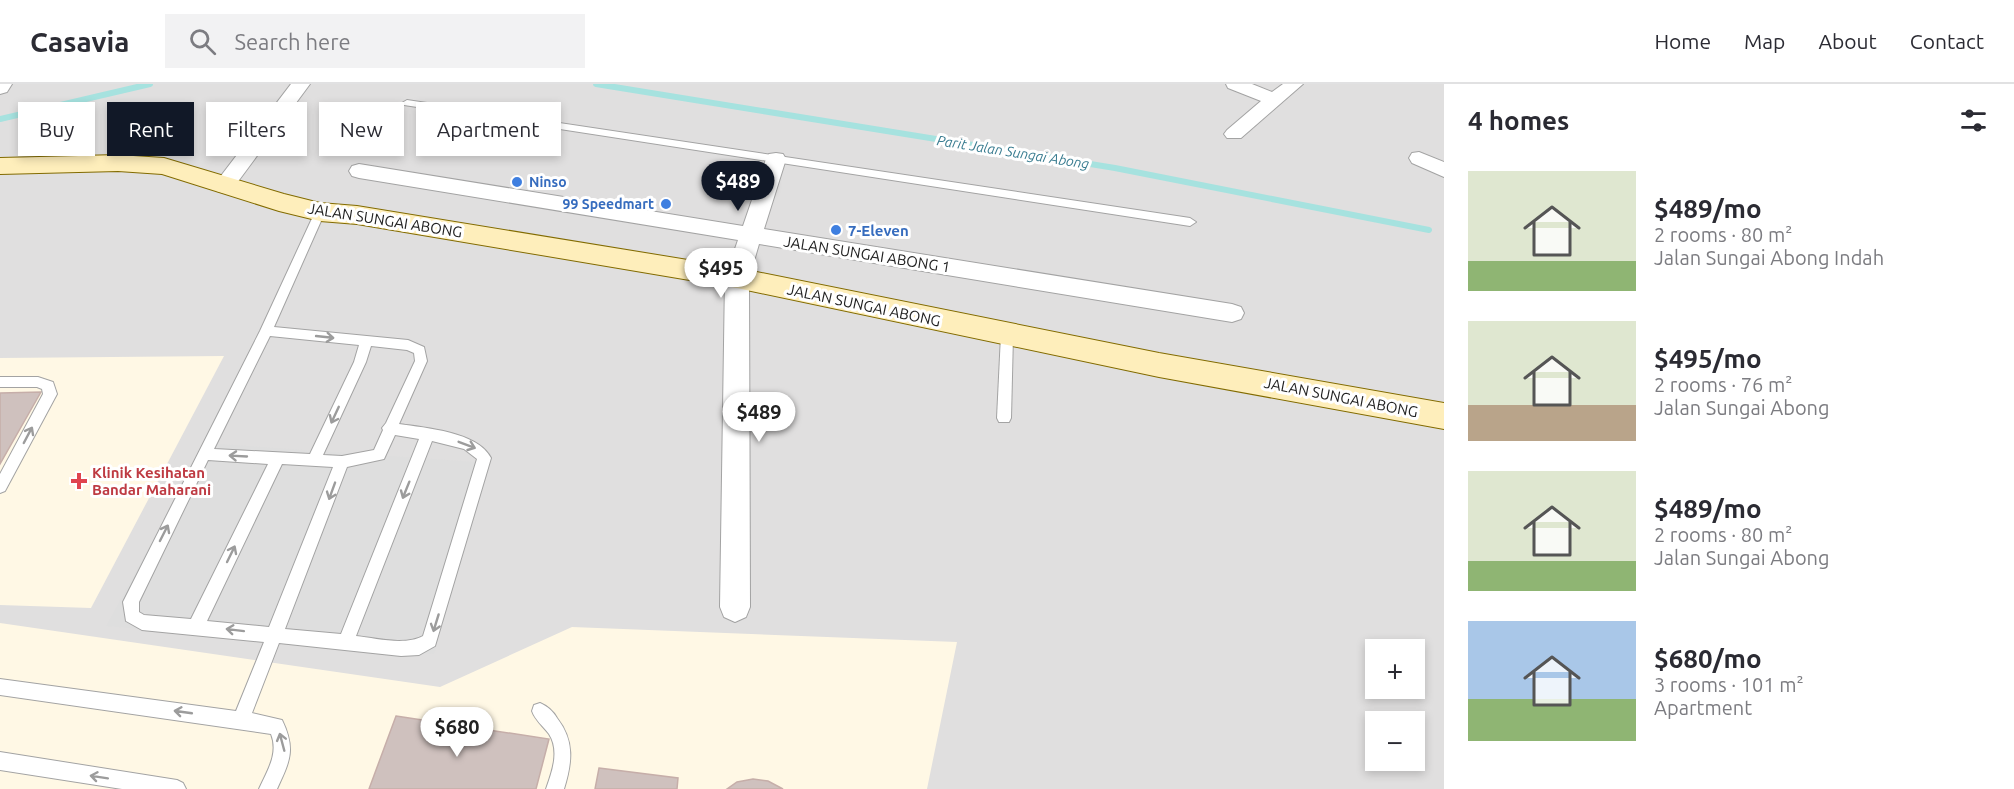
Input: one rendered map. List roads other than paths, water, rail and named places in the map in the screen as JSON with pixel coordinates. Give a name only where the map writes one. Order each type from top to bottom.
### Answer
[{"type":"street","points":[[0,88],[3,84]]},
{"type":"street","points":[[224,186],[301,84]]},
{"type":"street","points":[[1235,84],[1275,100]]},
{"type":"street","points":[[1234,134],[1294,84]]},
{"type":"street","points":[[1419,158],[1444,170]]},
{"type":"street","points":[[735,607],[737,278],[776,159]]},
{"type":"street","name":"JALAN SUNGAI ABONG","points":[[0,166],[118,163],[164,166],[193,173],[224,186],[320,212],[369,217],[737,278],[1159,365],[1444,416]]},
{"type":"street","name":"JALAN SUNGAI ABONG 1","points":[[359,171],[1232,313]]},
{"type":"lane","points":[[407,104],[1190,222]]},
{"type":"lane","points":[[320,212],[266,331],[131,602],[132,615],[142,622],[400,648],[419,647],[429,641],[484,458],[481,451],[466,443],[389,428]]},
{"type":"lane","points":[[204,454],[342,462],[379,455],[421,360],[420,350],[408,345],[266,331]]},
{"type":"lane","points":[[1004,418],[1008,335]]},
{"type":"lane","points":[[314,460],[360,362],[366,342]]},
{"type":"lane","points":[[0,382],[38,382],[48,386],[50,394],[0,487]]},
{"type":"lane","points":[[346,642],[427,436]]},
{"type":"lane","points":[[196,626],[278,458]]},
{"type":"lane","points":[[242,720],[342,462]]},
{"type":"lane","points":[[0,687],[276,726],[283,738],[284,752],[268,789]]},
{"type":"lane","points":[[540,711],[556,726],[563,741],[563,764],[555,789]]},
{"type":"lane","points":[[0,761],[177,789]]},
{"type":"waterway","name":"Parit Jalan Sungai Abong","points":[[0,119],[150,84]]},
{"type":"waterway","name":"Parit Jalan Sungai Abong","points":[[596,84],[1115,168],[1429,230]]},
{"type":"place","name":"Ninso","points":[[517,182]]},
{"type":"place","name":"99 Speedmart","points":[[666,204]]},
{"type":"place","name":"7-Eleven","points":[[836,230]]},
{"type":"place","name":"Klinik Kesihatan Bandar Maharani","points":[[79,481]]}]
